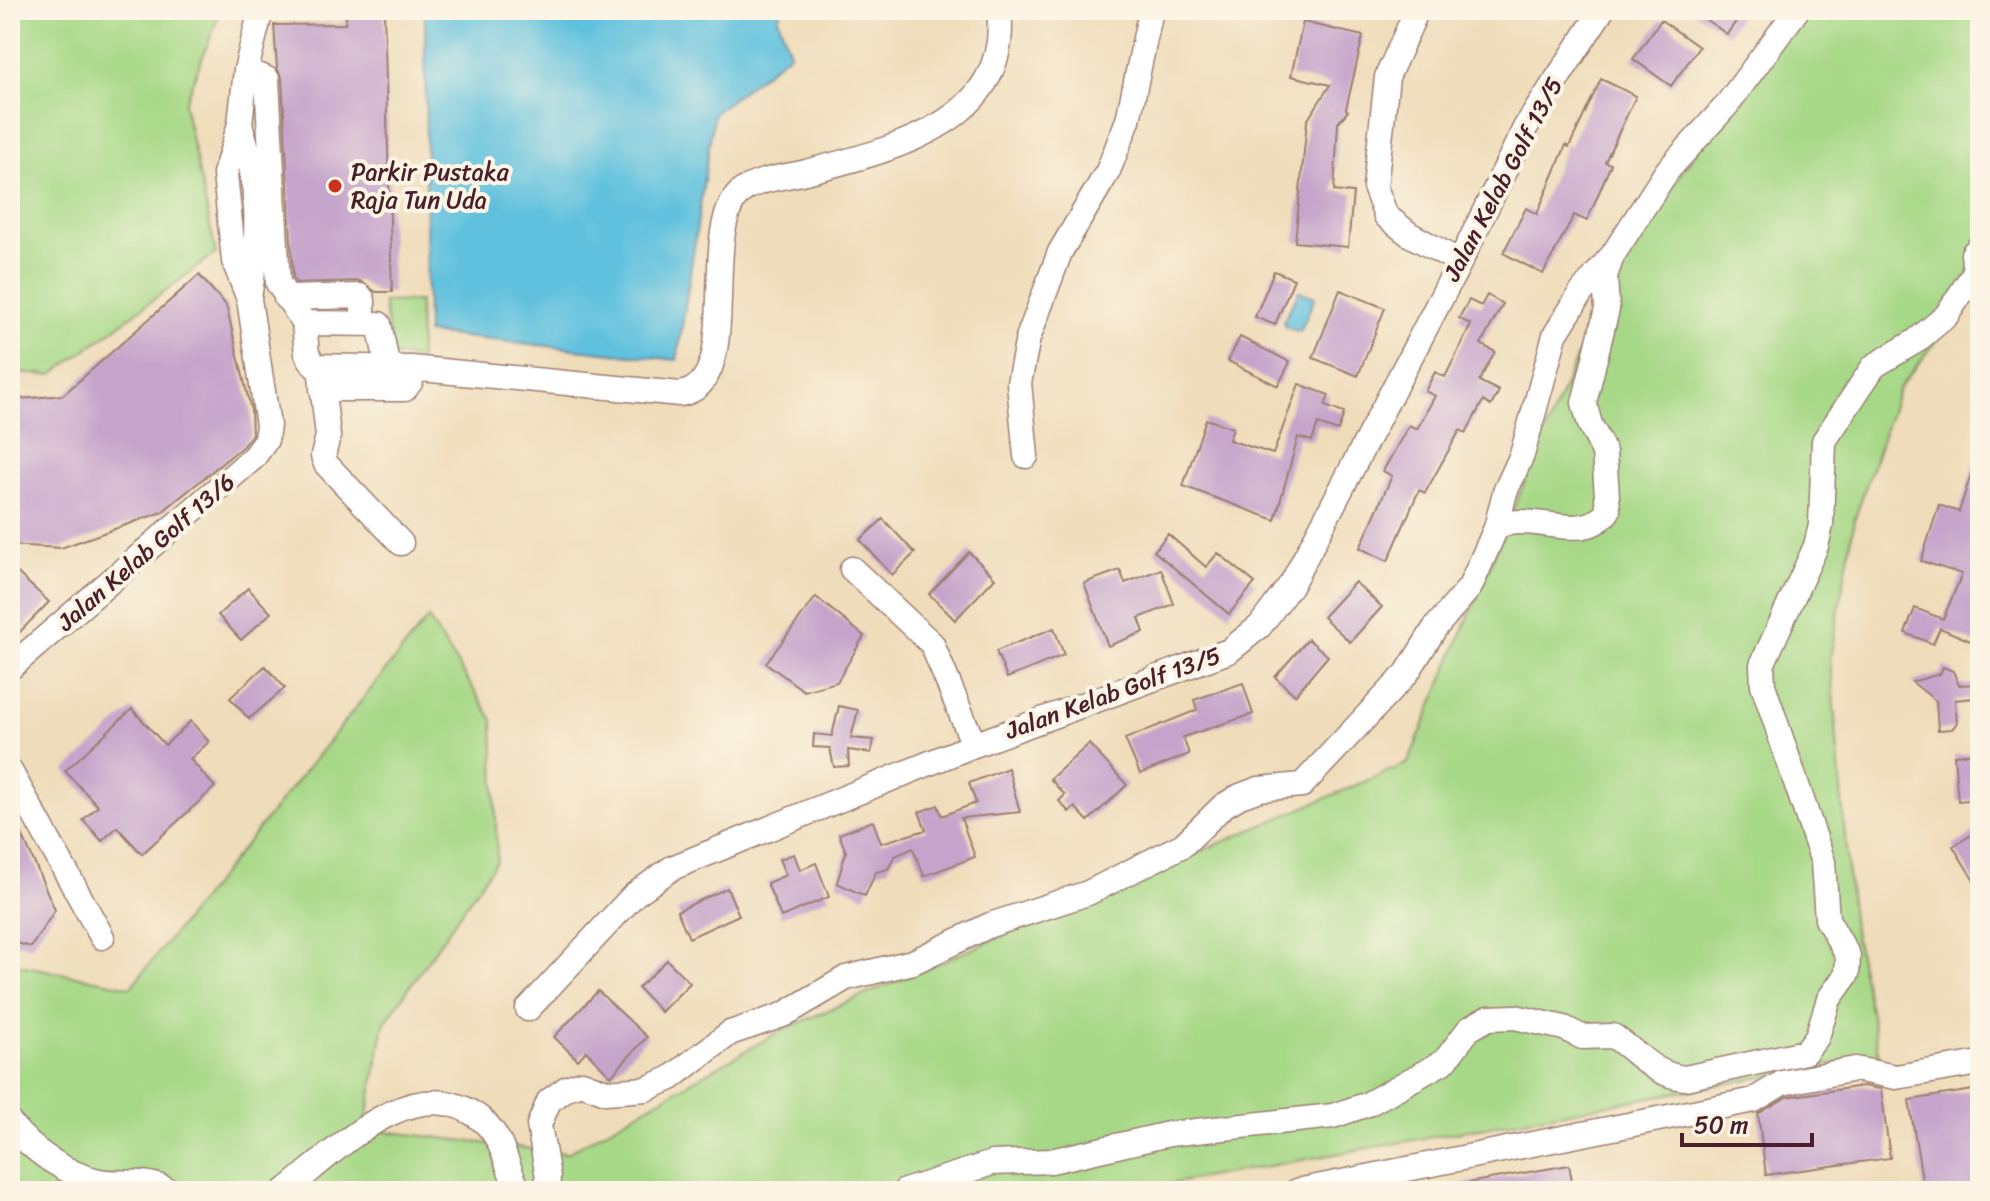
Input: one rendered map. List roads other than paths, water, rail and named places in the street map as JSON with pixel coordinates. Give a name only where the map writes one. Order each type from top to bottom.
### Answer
[{"type":"street","points":[[261,10],[278,283],[304,323],[307,354],[321,378],[328,436],[323,456],[326,464],[401,543]]},
{"type":"street","points":[[399,368],[690,393],[700,386],[712,366],[725,229],[734,200],[753,185],[865,157],[919,138],[955,114],[974,98],[998,55],[999,10]]},
{"type":"street","points":[[1026,456],[1019,383],[1028,338],[1060,252],[1108,171],[1128,120],[1151,10]]},
{"type":"street","points":[[1417,10],[1387,77],[1375,187],[1386,216],[1409,234],[1460,262]]},
{"type":"street","name":"Jalan Kelab Golf 13/5","points":[[528,1009],[634,895],[672,868],[974,745],[1229,651],[1260,626],[1292,583],[1460,262],[1525,128],[1602,10]]},
{"type":"street","points":[[547,1191],[548,1177],[539,1125],[549,1101],[567,1088],[582,1083],[606,1092],[646,1089],[671,1078],[730,1033],[783,1015],[846,978],[913,962],[990,925],[1088,893],[1183,845],[1223,806],[1240,796],[1259,789],[1302,785],[1407,673],[1435,628],[1470,587],[1496,528],[1505,492],[1522,455],[1555,335],[1581,293],[1612,256],[1667,171],[1726,106],[1797,10]]},
{"type":"street","name":"Jalan Kelab Golf 13/6","points":[[10,668],[253,458],[266,440],[268,425],[249,299],[257,253],[254,168],[240,124],[263,76]]},
{"type":"street","points":[[905,1191],[992,1163],[1051,1161],[1157,1136],[1333,1116],[1368,1104],[1445,1061],[1469,1029],[1488,1018],[1515,1017],[1564,1028],[1582,1037],[1613,1036],[1655,1071],[1668,1077],[1685,1078],[1805,1052],[1817,1037],[1829,999],[1847,974],[1848,956],[1827,919],[1823,862],[1763,685],[1762,665],[1816,546],[1821,525],[1824,441],[1874,366],[1916,341],[1946,316],[1975,272],[1973,254],[1980,246]]},
{"type":"street","points":[[1496,528],[1511,523],[1587,527],[1603,519],[1608,511],[1604,452],[1584,403],[1607,309],[1605,276],[1612,256]]},
{"type":"street","points":[[286,298],[360,296],[363,300],[363,324]]},
{"type":"street","points":[[304,323],[379,324],[399,368],[411,381],[405,389],[321,378]]},
{"type":"street","points":[[852,569],[932,644],[974,745]]},
{"type":"street","points":[[10,771],[102,937]]},
{"type":"street","points":[[1297,1191],[1754,1100],[1782,1083],[1855,1069],[1896,1077],[1980,1063]]},
{"type":"street","points":[[285,1191],[373,1122],[428,1101],[449,1103],[482,1120],[500,1143],[519,1191]]},
{"type":"street","points":[[10,1123],[25,1141],[80,1175],[100,1181],[149,1185],[168,1191]]},
{"type":"water","points":[[425,10],[782,10],[778,18],[790,53],[714,113],[677,360],[427,333]]},
{"type":"water","points":[[1299,291],[1315,297],[1300,332],[1285,327],[1283,322]]},
{"type":"place","name":"Parkir Pustaka Raja Tun Uda","points":[[335,186]]}]
